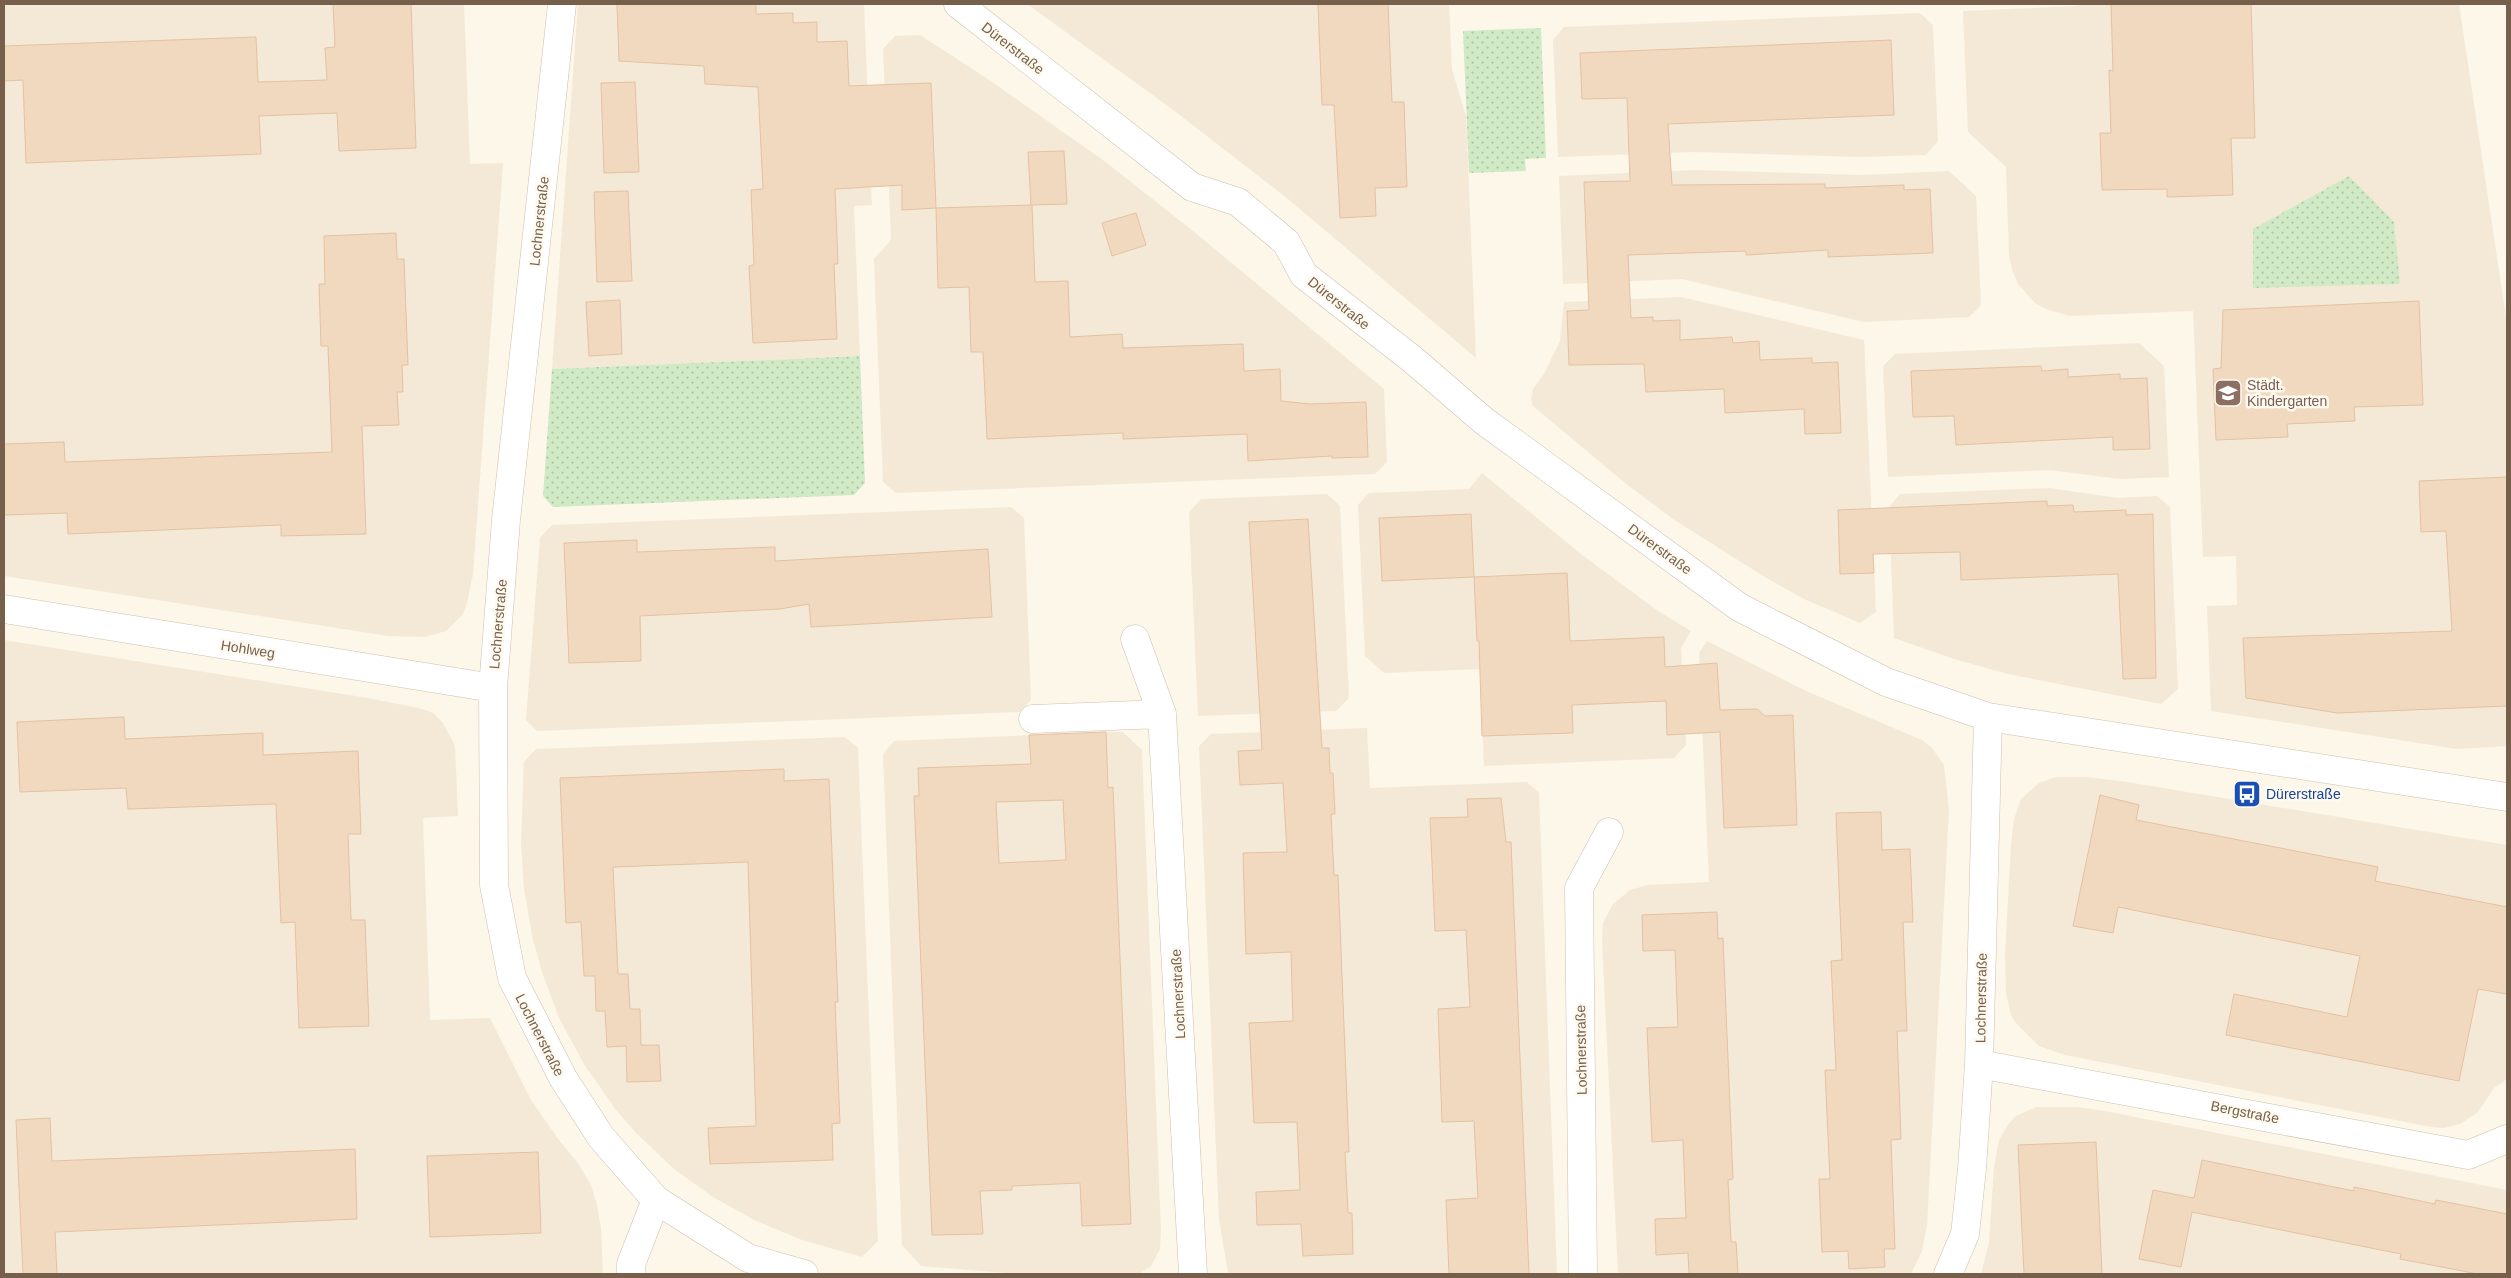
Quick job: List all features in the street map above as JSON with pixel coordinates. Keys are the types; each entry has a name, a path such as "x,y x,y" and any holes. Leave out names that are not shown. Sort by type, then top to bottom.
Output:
{"street":[{"name":"Lochnerstraße","path":"562,4 506,520 493,688 494,885 512,978 563,1078 600,1137 656,1200 748,1258 804,1274"},
{"name":"Dürerstraße","path":"958,4 1192,187 1238,202 1286,242 1304,275 1412,360 1484,421 1739,607 1886,682 1988,717 2507,797"},
{"name":"Hohlweg","path":"4,609 493,688"},
{"name":"Lochnerstraße","path":"1135,639 1162,714 1194,1274"},
{"path":"1033,719 1162,714"},
{"name":"Lochnerstraße","path":"1948,1274 1965,1234 1979,1064 1988,717"},
{"name":"Lochnerstraße","path":"1583,1274 1579,888 1608,832"},
{"name":"Bergstraße","path":"1979,1064 2468,1155 2507,1139"},
{"path":"631,1274 631,1264 656,1200"}],"shaded area":[{"path":"4,4 464,4 470,164 503,163 473,574 463,614 446,631 425,637 388,636 4,576"},
{"path":"578,4 864,4 872,205 854,206 860,356 552,369"},
{"path":"1027,4 1449,4 1452,70 1466,116 1476,358 1288,199 1172,109"},
{"path":"2078,4 2459,4 2507,324 2507,746 2457,749 2211,711 2207,606 2237,605 2236,556 2203,557 2193,311 2069,316 2046,309 2035,303 2018,284 2009,255 2006,167 1968,132 1963,11 2077,6"},
{"path":"1920,13 1933,25 1938,141 1926,155 1860,157 1695,152 1558,157 1553,40 1564,27"},
{"path":"920,35 985,77 1107,163 1193,231 1384,389 1387,462 1375,474 896,493 883,482 874,259 891,240 883,49 895,36"},
{"path":"1695,170 1861,175 1949,171 1976,196 1981,305 1969,317 1864,322 1682,279 1563,284 1559,176"},
{"path":"1681,297 1864,340 1876,612 1860,623 1804,599 1763,576 1673,519 1625,483 1533,406 1531,400 1533,389 1544,374 1560,341 1564,302"},
{"path":"2139,343 2164,366 2169,477 2120,479 2050,470 1888,477 1883,366 1895,354"},
{"path":"1482,473 1581,554 1658,611 1691,631 1681,648 1686,745 1674,758 1484,766 1480,669 1384,673 1365,656 1358,505 1369,493 1469,489"},
{"path":"2049,488 2118,498 2157,496 2170,507 2178,689 2161,704 2008,674 1954,659 1894,638 1889,507 1900,494"},
{"path":"1327,494 1340,506 1349,698 1336,711 1198,716 1189,512 1201,499"},
{"path":"1011,507 1024,518 1031,700 1020,712 537,731 526,720 540,538 552,525"},
{"path":"4,640 368,698 423,709 433,713 443,723 455,746 458,816 423,818 430,1020 490,1018 531,1100 578,1163 591,1185 601,1228 603,1274 4,1274"},
{"path":"1707,641 1806,691 1922,740 1932,748 1944,765 1949,810 1927,1226 1922,1251 1911,1274 1618,1274 1602,939 1603,923 1613,904 1630,890 1648,885 1709,882 1699,653"},
{"path":"1367,728 1370,788 1527,782 1539,793 1557,1274 1228,1273 1219,1220 1199,746 1211,734"},
{"path":"1123,732 1142,750 1161,1232 1160,1249 1151,1266 1139,1274 1018,1274 921,1266 902,1245 883,754 894,741"},
{"path":"845,737 858,748 878,1241 862,1257 802,1240 754,1220 713,1197 674,1169 636,1133 616,1110 584,1064 559,1018 542,972 533,940 524,889 521,842 524,762 536,749"},
{"path":"2056,777 2086,777 2127,782 2507,845 2507,1079 2494,1088 2478,1112 2460,1124 2443,1128 2065,1055 2039,1046 2016,1023 2011,1015 2006,993 2005,954 2011,844 2014,819 2021,799 2039,783"},
{"path":"2036,1107 2078,1107 2110,1112 2507,1190 2507,1274 1981,1274 1989,1242 1994,1167 1999,1140 2009,1123 2016,1116"}],"green space":[{"path":"1541,28 1546,158 1525,159 1526,171 1469,173 1463,31"},
{"path":"2349,176 2394,222 2400,284 2253,288 2253,229"},
{"path":"860,356 865,483 854,495 553,507 543,496 552,369"}],"building":[{"path":"333,4 411,4 416,148 339,151 337,113 259,116 261,154 26,163 23,80 4,81 4,46 256,37 258,82 327,80 325,48 335,47"},
{"path":"617,4 756,4 756,14 793,13 793,23 817,22 817,42 847,41 849,86 931,83 936,208 902,210 902,185 835,189 838,264 834,264 837,339 753,343 749,266 754,265 751,190 763,189 758,87 705,84 704,66 619,61"},
{"path":"1318,4 1388,4 1392,102 1404,102 1407,187 1375,188 1376,216 1340,218 1334,105 1322,105"},
{"path":"2111,4 2251,4 2255,138 2231,138 2233,195 2167,197 2167,189 2102,190 2100,133 2111,133 2109,70 2113,71"},
{"path":"1891,40 1894,115 1668,124 1672,185 1825,184 1825,188 1904,185 1904,190 1930,189 1933,253 1828,257 1828,250 1746,255 1746,251 1628,255 1631,318 1653,317 1653,321 1680,320 1680,340 1732,337 1733,343 1759,341 1760,360 1812,358 1812,363 1838,362 1841,433 1805,434 1804,409 1725,413 1724,389 1646,392 1644,364 1569,365 1567,311 1589,310 1584,182 1630,181 1627,98 1582,99 1580,53"},
{"path":"635,82 639,172 604,173 601,83"},
{"path":"1064,151 1067,204 1032,205 1035,282 1068,281 1070,337 1122,334 1123,348 1243,344 1244,371 1280,369 1281,401 1310,404 1366,402 1368,457 1332,458 1332,456 1248,461 1247,434 1123,439 1123,433 987,439 983,352 971,352 969,287 938,288 936,208 1031,205 1028,152"},
{"path":"628,191 632,281 597,282 594,192"},
{"path":"1136,213 1146,245 1112,256 1102,223"},
{"path":"396,233 397,259 404,259 408,365 402,365 403,392 397,392 399,425 362,426 366,534 281,536 281,525 68,534 67,513 4,515 4,444 64,442 65,462 332,452 328,346 321,346 319,284 325,284 324,236"},
{"path":"620,300 622,354 589,356 586,302"},
{"path":"2419,301 2423,405 2354,407 2355,421 2287,424 2288,437 2216,440 2213,369 2221,368 2223,310"},
{"path":"2041,366 2042,371 2068,369 2068,377 2120,374 2120,379 2147,378 2150,449 2113,450 2113,437 1956,445 1954,416 1913,417 1911,371"},
{"path":"2507,477 2507,706 2337,713 2246,698 2243,638 2452,631 2446,531 2421,532 2419,481"},
{"path":"2047,501 2047,506 2073,505 2074,512 2126,510 2126,515 2153,514 2156,678 2123,679 2118,574 1961,580 1960,552 1873,554 1874,573 1840,574 1838,510"},
{"path":"1471,514 1474,577 1382,581 1379,518"},
{"path":"1308,519 1322,748 1329,748 1330,773 1333,773 1335,814 1331,814 1334,875 1338,875 1349,1152 1345,1152 1348,1213 1352,1213 1353,1254 1303,1256 1301,1224 1257,1225 1256,1192 1300,1190 1297,1122 1254,1123 1249,1023 1293,1021 1291,952 1246,954 1243,853 1287,852 1283,783 1240,785 1238,751 1262,750 1249,522"},
{"path":"637,540 637,552 775,547 775,561 988,549 992,617 811,627 809,604 780,609 640,616 641,661 569,663 564,543"},
{"path":"1567,573 1570,641 1664,637 1665,667 1717,663 1720,710 1757,709 1765,716 1793,715 1797,825 1724,828 1720,732 1667,735 1666,701 1572,705 1573,733 1482,736 1479,641 1477,641 1474,577"},
{"path":"124,717 125,739 263,733 263,755 358,751 361,834 348,834 351,920 365,920 369,1026 299,1028 295,922 281,923 276,804 128,809 126,788 20,792 17,722"},
{"path":"1106,732 1108,788 1113,787 1131,1224 1082,1226 1080,1183 1012,1186 1012,1190 980,1191 983,1234 932,1235 914,796 919,796 918,768 1031,764 1029,735","holes":["1063,800 1066,860 999,863 996,802"]},
{"path":"784,769 784,781 829,779 838,1002 835,1002 840,1123 832,1124 833,1160 710,1164 708,1128 756,1126 748,862 613,867 618,974 628,974 630,1009 640,1009 641,1045 659,1045 661,1081 627,1082 626,1046 607,1047 605,1011 596,1011 595,976 584,976 581,922 566,923 560,778"},
{"path":"2100,795 2139,805 2136,820 2378,867 2375,881 2507,907 2507,994 2478,989 2459,1081 2226,1035 2234,994 2347,1017 2360,956 2118,907 2113,933 2073,926"},
{"path":"1501,798 1506,842 1511,842 1529,1274 1449,1274 1446,1200 1478,1198 1474,1121 1442,1122 1438,1009 1470,1007 1466,930 1435,931 1430,818 1468,817 1467,799"},
{"path":"1881,812 1882,850 1910,849 1913,922 1903,922 1907,1031 1897,1031 1901,1139 1891,1140 1895,1249 1884,1249 1885,1267 1849,1269 1848,1251 1822,1252 1819,1179 1830,1179 1825,1070 1836,1070 1831,961 1842,960 1836,813"},
{"path":"1717,912 1718,939 1723,938 1733,1179 1728,1180 1731,1242 1736,1242 1738,1274 1689,1274 1688,1253 1656,1255 1655,1219 1686,1218 1683,1140 1652,1142 1647,1028 1678,1027 1675,950 1643,951 1642,915"},
{"path":"50,1118 52,1161 355,1149 357,1219 55,1232 57,1274 23,1274 16,1120"},
{"path":"2096,1142 2102,1274 2024,1274 2018,1145"},
{"path":"538,1152 541,1233 430,1237 427,1156"},
{"path":"2202,1160 2354,1191 2354,1187 2435,1204 2436,1200 2507,1214 2507,1274 2478,1274 2400,1259 2401,1254 2192,1212 2181,1267 2139,1259 2153,1190 2194,1198"}],"place":[{"name":"Städt. Kindergarten","path":"2228,393"},
{"name":"Dürerstraße","path":"2247,794"}]}
